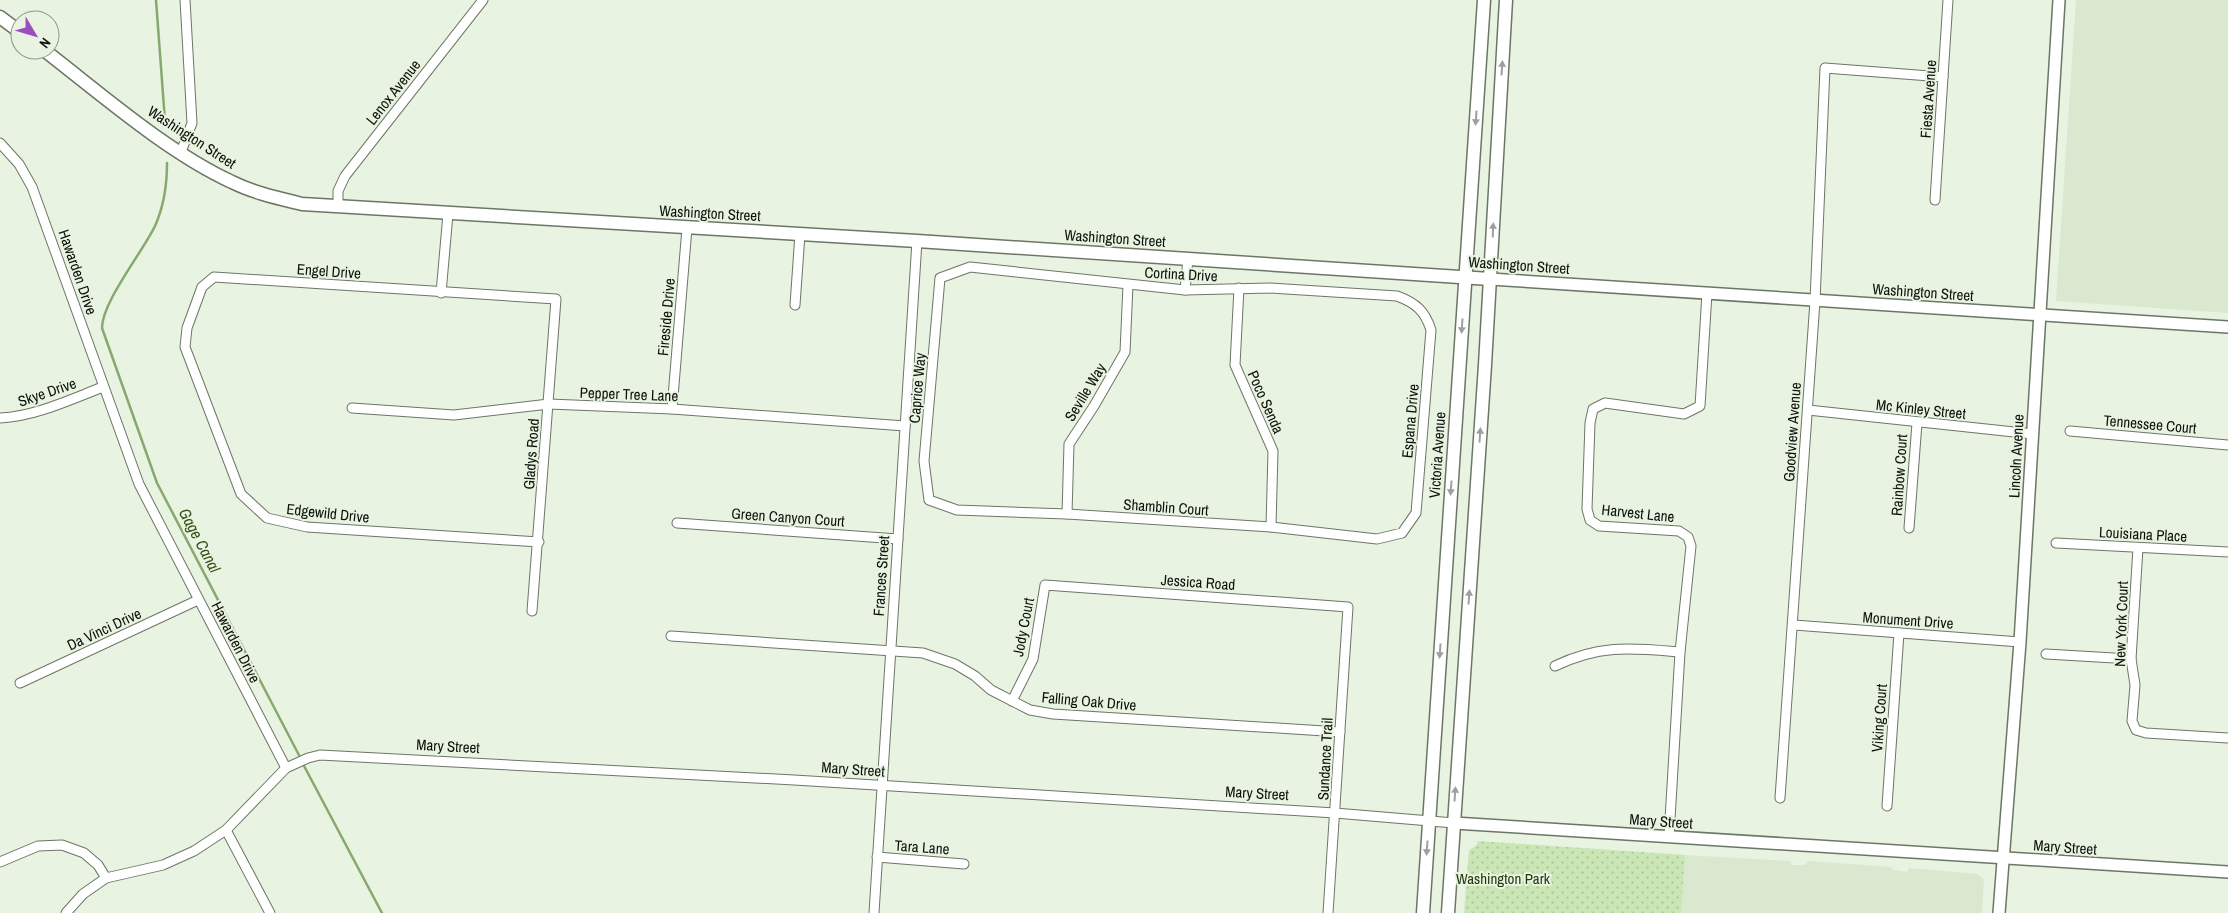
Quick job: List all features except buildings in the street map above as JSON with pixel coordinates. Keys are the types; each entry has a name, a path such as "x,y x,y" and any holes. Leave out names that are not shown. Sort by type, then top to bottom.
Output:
{"main road":[{"name":"Victoria Avenue","path":"1423,913 1484,0"},
{"path":"1448,913 1490,279 1506,0"},
{"name":"Washington Street","path":"57,60 203,167 252,191 302,204 917,240 1490,279"}],"street":[{"path":"181,152 192,123 184,0"},
{"name":"Lenox Avenue","path":"338,207 338,191 345,176 483,0"},
{"name":"Fiesta Avenue","path":"1935,200 1948,0"},
{"name":"Lincoln Avenue","path":"1999,913 2020,642 2059,0"},
{"name":"Goodview Avenue","path":"1780,798 1794,625 1808,410 1825,68 1943,77"},
{"name":"Hawarden Drive","path":"0,143 19,164 32,187 139,484 286,768"},
{"path":"441,293 448,214"},
{"name":"Fireside Drive","path":"672,409 687,228"},
{"path":"796,305 800,234"},
{"name":"Frances Street","path":"874,913 917,240"},
{"path":"1185,290 1188,259"},
{"name":"Cortina Drive","path":"940,278 970,267 1185,290 1270,288 1397,296 1412,301 1421,309"},
{"name":"Engel Drive","path":"214,276 441,293 556,299"},
{"name":"Edgewild Drive","path":"214,276 202,287 188,328 185,347 241,494 267,518 307,528 538,542"},
{"name":"Caprice Way","path":"929,500 924,461 940,278"},
{"name":"Washington Street","path":"1490,279 2228,327"},
{"name":"Seville Way","path":"1067,514 1069,444 1094,406 1125,352 1128,285"},
{"name":"Poco Senda","path":"1239,288 1235,365 1273,451 1271,527"},
{"name":"Harvest Lane","path":"1669,836 1680,652 1691,546 1688,537 1680,531 1599,526 1590,520 1586,508 1590,423 1593,410 1605,402 1684,414 1700,406 1707,293"},
{"name":"Gladys Road","path":"532,611 556,299"},
{"name":"Espana Drive","path":"1402,532 1416,513 1417,503 1431,330 1427,318 1421,309"},
{"name":"Skye Drive","path":"0,418 17,417 51,408 103,387"},
{"name":"Pepper Tree Lane","path":"352,408 454,414 549,404 672,409 905,426"},
{"name":"Mc Kinley Street","path":"1808,410 2032,434"},
{"name":"Rainbow Court","path":"1909,528 1917,423"},
{"name":"Tennessee Court","path":"2070,431 2228,445"},
{"name":"Shamblin Court","path":"929,500 957,510 1067,514 1271,527 1378,539 1402,532"},
{"name":"Green Canyon Court","path":"677,523 898,539"},
{"name":"Louisiana Place","path":"2056,542 2228,552"},
{"name":"New York Court","path":"2138,548 2131,659 2135,685 2132,721 2136,730 2146,733 2228,738"},
{"name":"Jessica Road","path":"1045,585 1348,607"},
{"name":"Jody Court","path":"1012,701 1033,659 1045,585"},
{"name":"Da Vinci Drive","path":"20,683 198,600"},
{"name":"Sundance Trail","path":"1328,913 1348,607"},
{"name":"Monument Drive","path":"1794,625 2020,642"},
{"name":"Viking Court","path":"1887,806 1899,633"},
{"name":"Falling Oak Drive","path":"671,636 923,652 946,660 975,676 991,690 1030,710 1053,714 1340,732"},
{"path":"1554,666 1597,650 1623,648 1680,652"},
{"path":"2046,654 2131,659"},
{"name":"Mary Street","path":"286,768 308,758 331,754 1335,813 1454,823 2228,872"},
{"path":"66,913 83,894 106,878 163,865 194,851 226,830 286,768"},
{"path":"226,830 270,913"},
{"path":"0,862 38,846 62,845 84,853 98,864 106,878"},
{"name":"Tara Lane","path":"878,857 964,864"}],"shaded area":[{"path":"2076,0 2228,0 2228,313 2056,301"},
{"path":"1685,855 1790,861 1792,865 1805,865 1808,861 1891,867 1893,870 1907,872 1909,868 1978,874 1984,880 1982,913 1681,913"}],"green space":[{"name":"Washington Park","path":"1478,841 1685,855 1681,913 1464,913 1469,850 1476,846"}],"waterway":[{"path":"156,0 165,121"},
{"name":"Gage Canal","path":"167,163 161,211 149,237 115,291 108,305 102,328 157,483 301,759"},
{"name":"Gage Canal","path":"303,764 382,913"}]}
